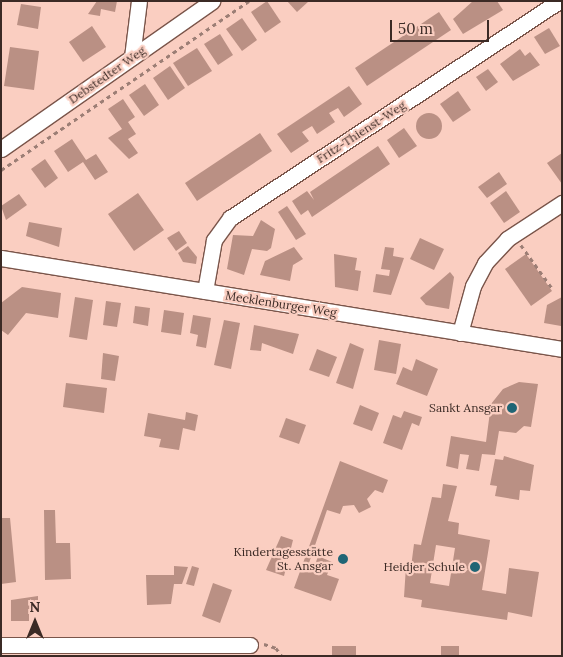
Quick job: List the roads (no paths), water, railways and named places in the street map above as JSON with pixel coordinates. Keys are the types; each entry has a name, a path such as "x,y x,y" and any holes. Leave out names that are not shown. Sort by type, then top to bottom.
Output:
{"street":[{"path":"132,57 139,1"},
{"name":"Debstedter Weg","path":"1,149 212,1"},
{"name":"Fritz-Thienst-Weg","path":"204,291 214,240 230,218 559,1"},
{"path":"460,333 473,286 485,263 507,239 562,203"},
{"name":"Mecklenburger Weg","path":"4,263 204,291 562,349"},
{"path":"1,645 250,645"}],"place":[{"name":"Sankt Ansgar","path":"512,408"},
{"name":"Kindertagesstätte St. Ansgar","path":"343,559"},
{"name":"Heidjer Schule","path":"475,567"}]}
